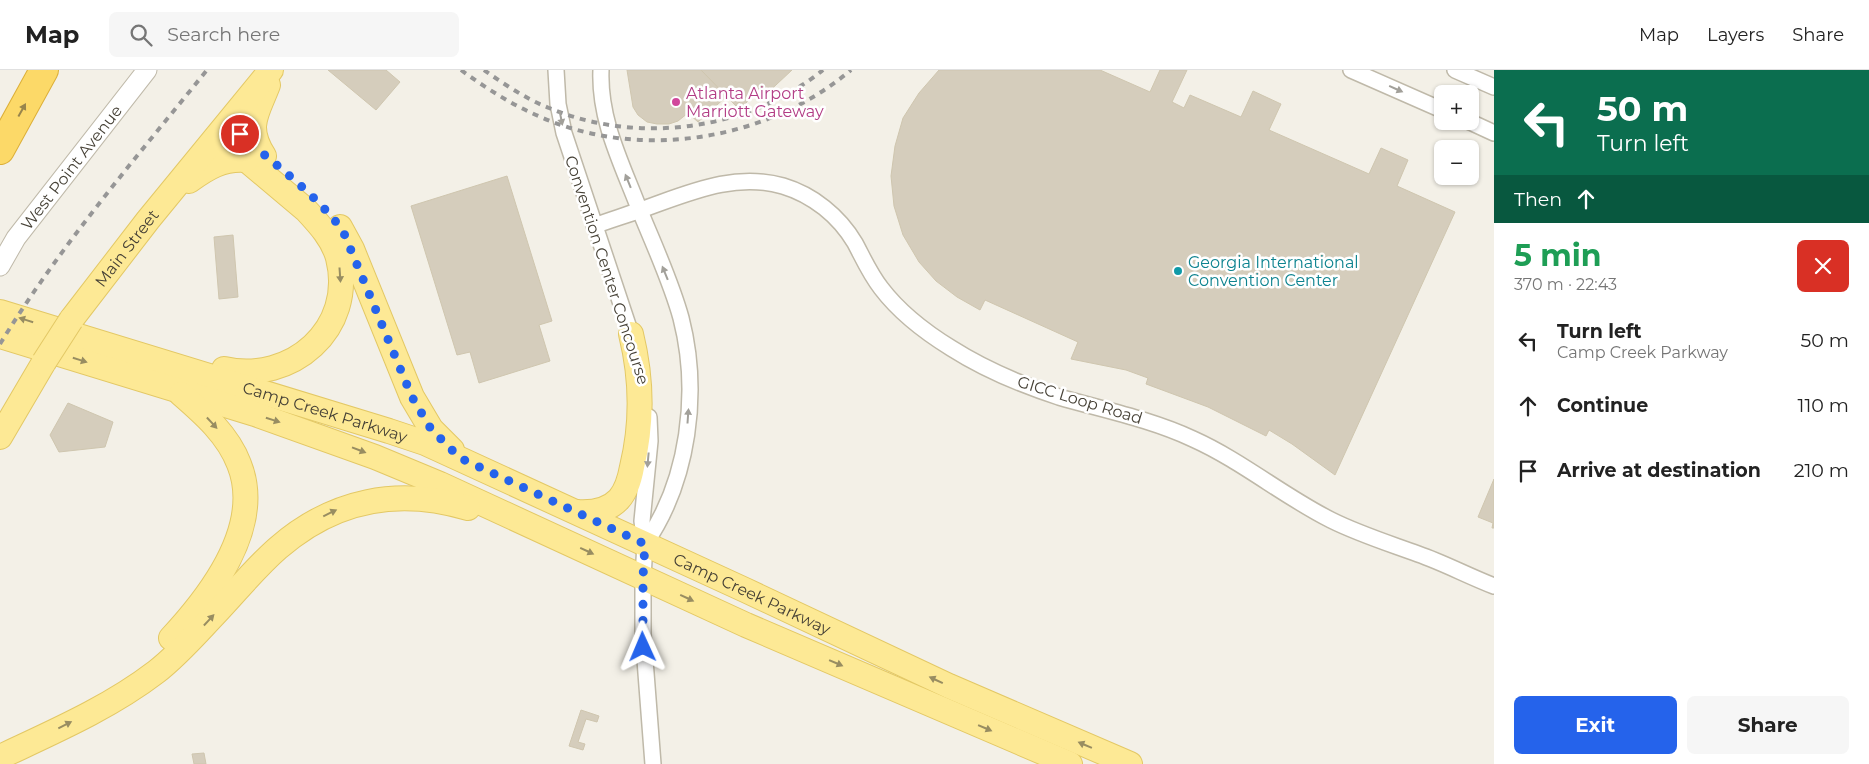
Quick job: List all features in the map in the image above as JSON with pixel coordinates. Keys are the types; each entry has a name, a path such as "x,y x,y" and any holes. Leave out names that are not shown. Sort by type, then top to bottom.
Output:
{"highway":[{"path":"0,109 25,70"},
{"path":"0,150 44,70"}],"main road":[{"name":"Main Street","path":"0,437 71,320 162,203 273,70"},
{"path":"255,158 254,123 273,70"},
{"path":"157,359 182,360 239,373 275,368 300,357 310,349 325,333 338,305 340,282 338,258 327,235 306,210 255,158 223,130"},
{"path":"162,203 196,176 219,163 255,158 315,199 330,213 343,231 412,397 431,429 460,458"},
{"name":"Camp Creek Parkway","path":"0,312 389,430 460,458 949,686 1130,764"},
{"path":"576,511 590,513 609,507 619,499 626,489 638,439 641,398 640,378 631,334"},
{"name":"Camp Creek Parkway","path":"0,336 296,427 413,472 764,633 1070,764"},
{"path":"0,740 99,690 147,659 186,622 212,586 228,559 239,536 245,514 246,496 239,463 223,434 176,390"},
{"path":"0,757 134,688 178,653 277,549 317,520 339,509 388,498 427,500 463,507 543,531"}],"street":[{"name":"West Point Avenue","path":"0,266 16,238 147,70"},
{"name":"Convention Center Concourse","path":"556,70 558,104 564,133 631,334 643,376 649,420 649,449 642,521 645,544 643,577 644,660 653,764"},
{"path":"601,70 602,98 613,144 674,295 686,343 690,394 686,439 678,473 657,527 645,544"},
{"path":"1351,70 1434,106"},
{"path":"1454,70 1494,88"},
{"path":"1479,126 1494,133"},
{"name":"GICC Loop Road","path":"594,226 722,183 766,182 785,187 802,194 827,210 842,224 879,285 893,302 929,334 963,356 1003,376 1034,388 1137,418 1194,439 1252,470 1330,520 1360,534 1438,562 1494,586"}],"building":[{"path":"328,70 386,70 400,82 376,110"},
{"name":"Atlanta Airport Marriott Gateway","path":"627,70 701,70 727,96 698,122 688,113 678,121 669,124 647,122 638,115 633,107"},
{"path":"701,70 792,70 761,99 756,93 743,106 739,102 736,106"},
{"name":"Georgia International Convention Center","path":"939,70 1100,70 1150,92 1160,70 1187,70 1172,102 1184,108 1190,95 1241,117 1253,91 1281,104 1269,130 1369,174 1381,148 1408,160 1397,186 1455,212 1335,475 1269,430 1266,436 1208,407 1146,384 1148,378 1126,370 1071,359 1078,342 985,300 980,310 957,297 936,281 919,262 903,235 894,206 891,176 895,146 903,118 919,93"},
{"path":"507,176 552,321 539,325 550,361 479,383 470,352 457,355 411,206"},
{"path":"233,235 238,297 219,299 214,237"},
{"path":"68,403 113,422 105,447 59,452 50,435"},
{"path":"1494,479 1494,528 1492,528 1493,523 1478,517"},
{"path":"581,710 599,716 597,722 586,719 578,742 585,744 583,750 569,746"},
{"path":"204,753 206,764 194,764 192,754"}],"railway":[{"path":"0,344 73,238 207,70"},
{"path":"461,70 501,97 543,118 582,131 622,138 663,140 703,136 743,127 782,113 818,94 851,70"},
{"path":"484,70 524,96 549,108 583,119 619,126 655,128 691,126 726,119 761,107 793,91 823,70"}],"place":[{"name":"Atlanta Airport Marriott Gateway","path":"676,102"},
{"name":"Georgia International Convention Center","path":"1178,271"}],"route":[{"path":"240,134 330,213 343,231 412,397 431,429 443,442 460,458 645,544 643,647"}]}
